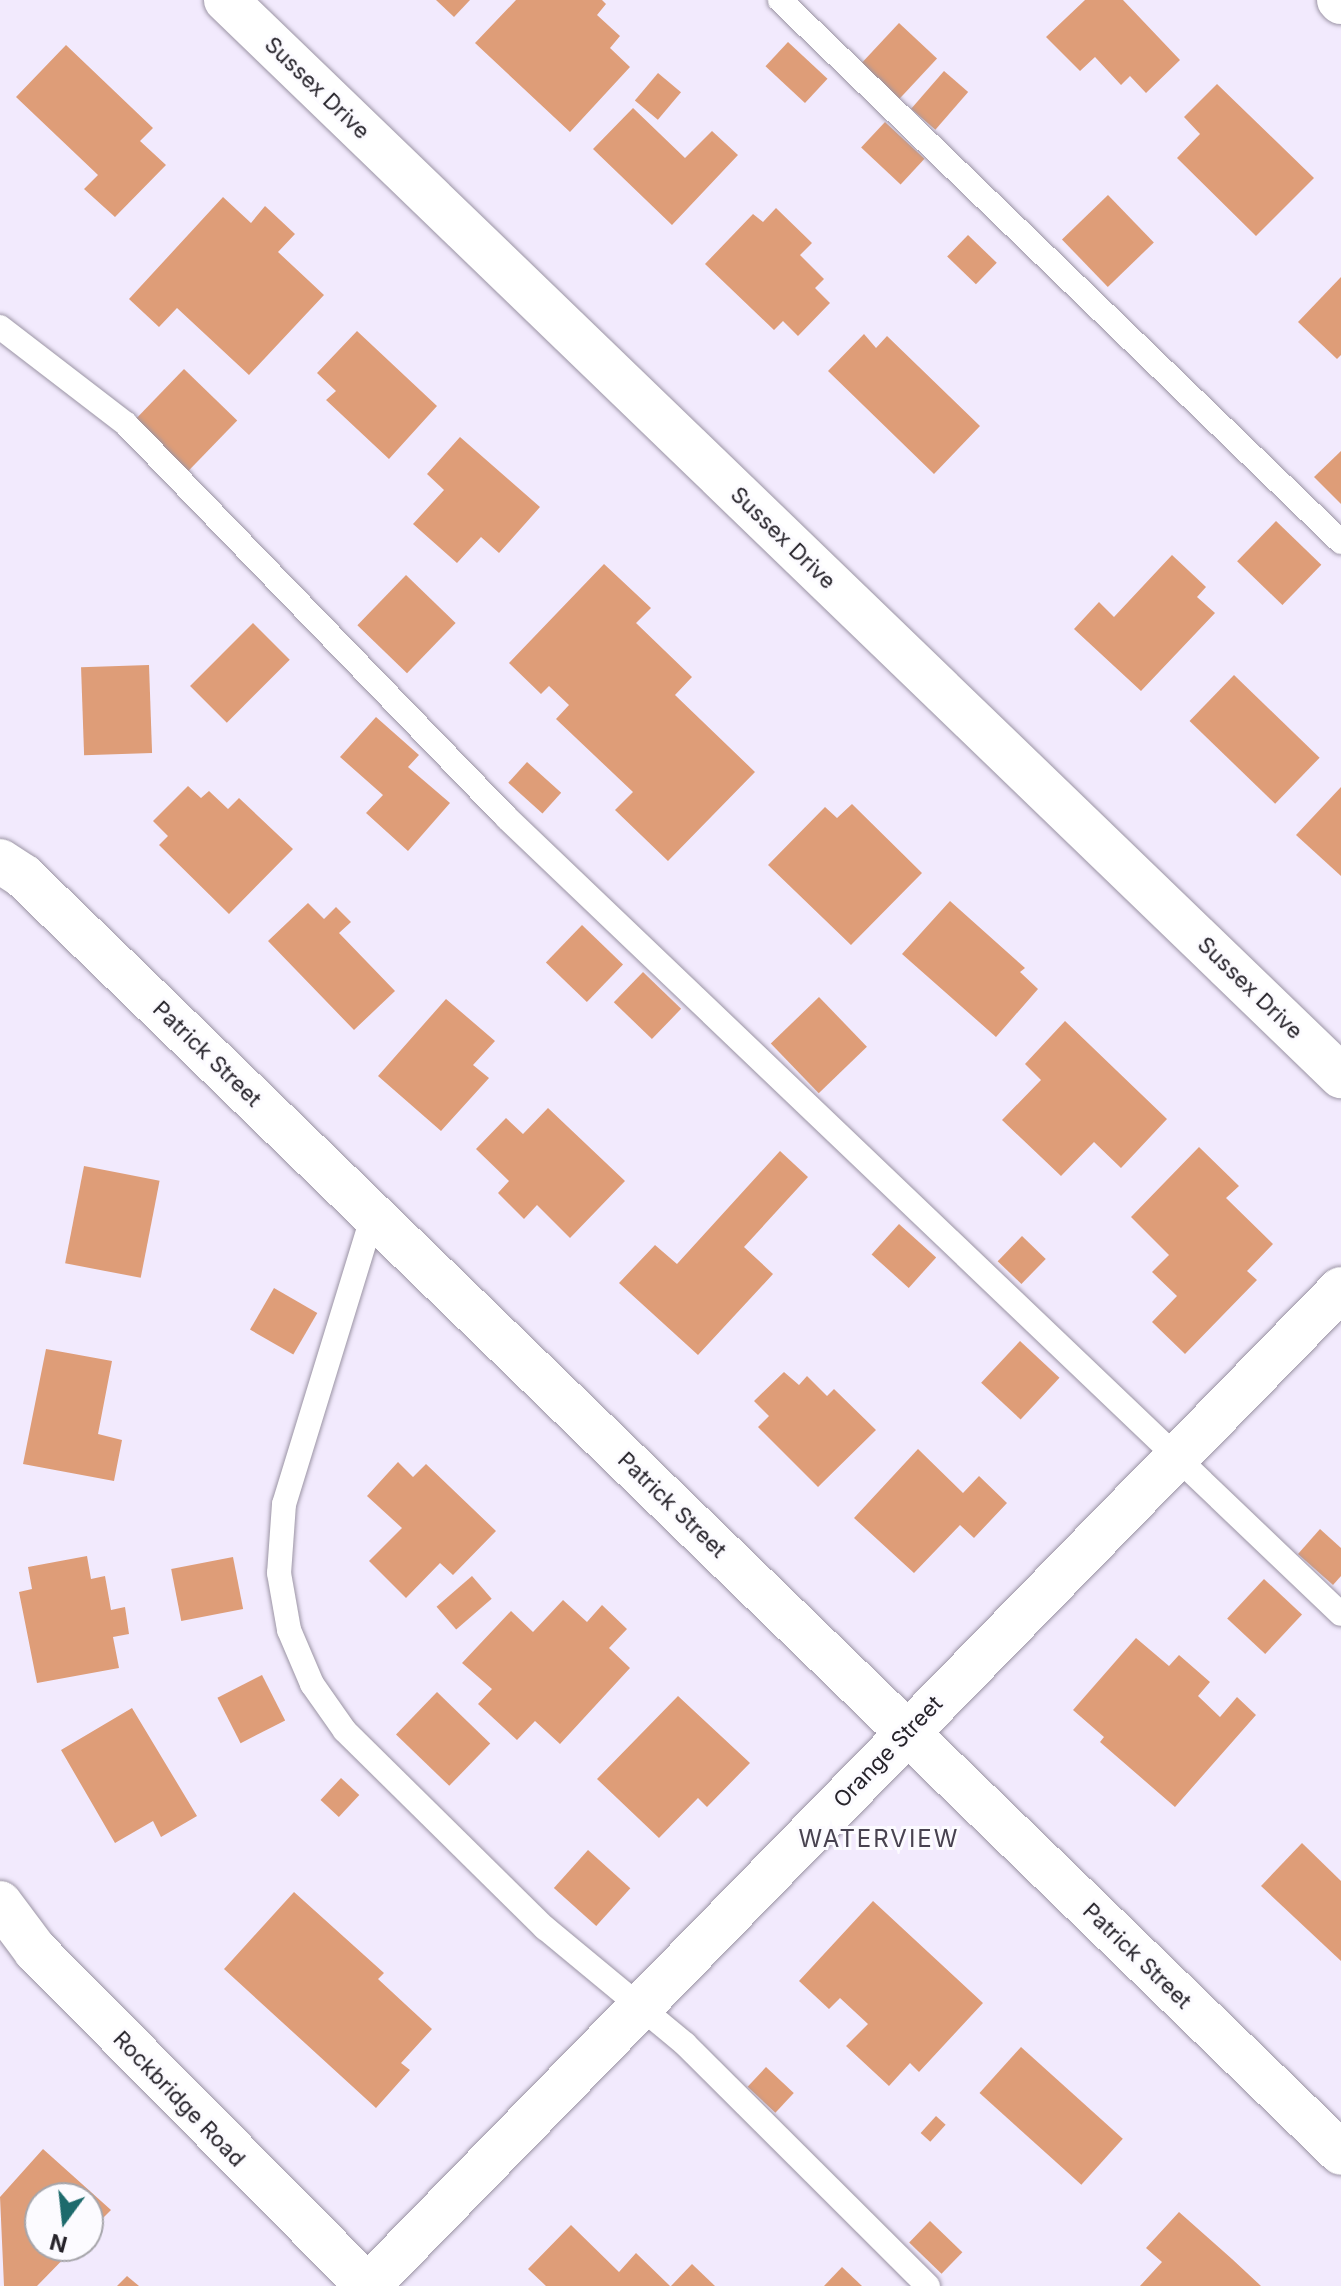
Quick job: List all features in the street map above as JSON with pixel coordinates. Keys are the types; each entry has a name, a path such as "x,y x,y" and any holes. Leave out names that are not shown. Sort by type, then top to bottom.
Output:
{"street":[{"name":"Sussex Drive","path":"226,0 1341,1076"},
{"name":"Patrick Street","path":"0,861 23,876 1341,2153"},
{"name":"Orange Street","path":"368,2286 1341,1289"},
{"name":"Rockbridge Road","path":"0,1903 46,1962 368,2286"}],"lane":[{"path":"780,0 1341,542"},
{"path":"0,327 126,424 506,817 1178,1455 1341,1614"},
{"path":"373,1215 284,1504 279,1573 289,1630 312,1684 345,1731 545,1928 685,2044 928,2286"}],"building":[{"path":"436,0 470,0 454,17"},
{"path":"516,0 602,0 606,4 597,15 620,36 610,48 630,67 570,132 475,43"},
{"path":"1085,0 1123,0 1180,60 1146,93 1130,76 1121,85 1095,57 1080,71 1046,37"},
{"path":"899,23 937,58 900,99 861,63"},
{"path":"788,42 827,79 805,103 765,66"},
{"path":"66,45 153,128 140,141 166,165 115,217 84,189 98,175 16,97"},
{"path":"944,71 968,92 935,130 911,109"},
{"path":"658,73 681,92 658,120 635,101"},
{"path":"1217,84 1314,178 1256,236 1177,158 1200,134 1184,117"},
{"path":"633,108 685,158 712,131 738,155 672,225 593,149"},
{"path":"885,122 924,159 901,184 861,148"},
{"path":"1108,195 1154,242 1108,287 1062,239"},
{"path":"223,197 251,223 265,206 295,234 278,252 324,295 249,375 177,308 159,327 129,299"},
{"path":"776,208 812,243 800,255 824,279 815,288 830,303 798,336 783,321 774,330 705,264 753,214 763,222"},
{"path":"968,235 997,263 976,284 947,257"},
{"path":"1341,277 1341,355 1337,359 1298,322"},
{"path":"357,331 437,406 389,459 326,400 336,391 317,373"},
{"path":"864,334 876,348 887,336 980,426 934,474 828,371"},
{"path":"184,369 237,420 184,475 131,424"},
{"path":"460,437 540,507 499,553 481,537 457,563 413,524 444,490 427,474"},
{"path":"1341,451 1341,504 1314,477"},
{"path":"1276,521 1321,565 1282,605 1237,561"},
{"path":"1172,555 1206,587 1197,597 1215,613 1141,691 1074,629 1099,602 1114,617"},
{"path":"604,564 651,608 636,623 692,677 675,695 755,772 668,861 615,810 633,792 556,719 569,705 549,686 541,694 509,663"},
{"path":"406,575 456,623 407,673 357,625"},
{"path":"253,623 290,660 227,723 190,686"},
{"path":"149,665 152,753 84,755 81,667"},
{"path":"1234,675 1320,758 1275,804 1190,721"},
{"path":"376,717 419,755 408,767 450,803 408,851 366,813 383,795 340,757"},
{"path":"527,762 561,793 542,814 508,783"},
{"path":"188,786 201,798 209,791 228,809 239,798 293,849 229,914 159,845 168,836 153,821"},
{"path":"1341,787 1341,876 1296,835"},
{"path":"852,804 922,873 851,945 768,865 825,807 837,818"},
{"path":"950,901 1025,968 1020,972 1038,989 996,1037 902,954"},
{"path":"308,903 324,919 336,907 351,922 339,933 395,991 354,1030 268,941"},
{"path":"582,925 623,965 587,1002 546,962"},
{"path":"643,972 681,1009 652,1039 614,1002"},
{"path":"819,997 867,1047 819,1093 771,1044"},
{"path":"446,999 495,1041 473,1065 489,1078 441,1131 378,1076"},
{"path":"1065,1021 1167,1119 1121,1168 1094,1142 1061,1176 1002,1120 1041,1080 1025,1064"},
{"path":"548,1108 625,1181 570,1238 537,1205 524,1219 498,1193 509,1181 476,1149 506,1118 523,1134"},
{"path":"1199,1147 1239,1186 1226,1198 1273,1244 1247,1271 1257,1280 1185,1354 1152,1322 1177,1296 1152,1272 1169,1255 1131,1217"},
{"path":"780,1151 808,1177 744,1247 773,1274 698,1355 619,1283 655,1245 677,1264"},
{"path":"84,1166 160,1181 141,1278 65,1263"},
{"path":"899,1224 936,1257 909,1288 872,1254"},
{"path":"1022,1236 1046,1259 1021,1284 998,1261"},
{"path":"274,1288 317,1313 293,1355 250,1330"},
{"path":"1020,1341 1059,1378 1021,1420 981,1383"},
{"path":"46,1349 112,1361 98,1434 122,1440 114,1481 23,1464"},
{"path":"784,1372 799,1385 807,1376 827,1396 834,1389 876,1430 818,1487 758,1427 769,1416 754,1401"},
{"path":"918,1449 963,1493 979,1476 1007,1503 974,1538 960,1525 914,1573 854,1518"},
{"path":"398,1462 413,1477 426,1464 496,1531 453,1575 440,1563 406,1598 369,1561 402,1528 367,1496"},
{"path":"1320,1529 1341,1548 1341,1576 1333,1585 1298,1554"},
{"path":"87,1556 91,1579 105,1576 111,1610 125,1607 129,1634 113,1637 119,1668 37,1683 19,1592 32,1589 28,1567"},
{"path":"233,1557 243,1609 181,1621 171,1569"},
{"path":"472,1576 492,1599 456,1629 437,1607"},
{"path":"1264,1579 1302,1614 1265,1654 1227,1618"},
{"path":"563,1600 587,1622 602,1605 627,1629 609,1648 630,1668 560,1744 535,1721 517,1740 478,1704 492,1689 462,1663 511,1611 533,1632"},
{"path":"1136,1638 1169,1666 1179,1655 1210,1682 1198,1696 1220,1717 1237,1697 1256,1715 1175,1807 1100,1742 1104,1737 1073,1710"},
{"path":"262,1675 285,1720 241,1743 217,1698"},
{"path":"437,1692 490,1743 449,1786 396,1734"},
{"path":"678,1696 750,1763 707,1807 698,1798 659,1838 597,1779"},
{"path":"132,1708 197,1816 161,1837 153,1821 115,1843 61,1750"},
{"path":"341,1778 359,1795 339,1817 321,1800"},
{"path":"1302,1843 1341,1881 1341,1961 1261,1886"},
{"path":"588,1850 630,1888 596,1926 554,1888"},
{"path":"294,1892 384,1973 378,1979 432,2029 401,2063 410,2070 376,2108 224,1969"},
{"path":"873,1901 983,2003 919,2072 910,2063 889,2086 846,2046 868,2024 840,1998 829,2009 799,1981"},
{"path":"1021,2047 1123,2139 1081,2185 980,2093"},
{"path":"766,2067 794,2093 775,2113 748,2087"},
{"path":"936,2116 946,2125 930,2142 921,2133"},
{"path":"43,2149 80,2182 24,2182 24,2262 60,2262 37,2286 4,2286 0,2197"},
{"path":"104,2204 111,2210 104,2217"},
{"path":"1179,2212 1261,2286 1140,2286 1162,2262 1146,2248"},
{"path":"930,2221 962,2252 942,2274 909,2243"},
{"path":"571,2225 619,2272 636,2253 670,2286 546,2286 528,2269"},
{"path":"692,2264 715,2286 671,2286"},
{"path":"842,2267 862,2286 824,2286"},
{"path":"127,2276 139,2286 117,2286"}],"district":[{"name":"WATERVIEW","path":"879,1839"}]}
